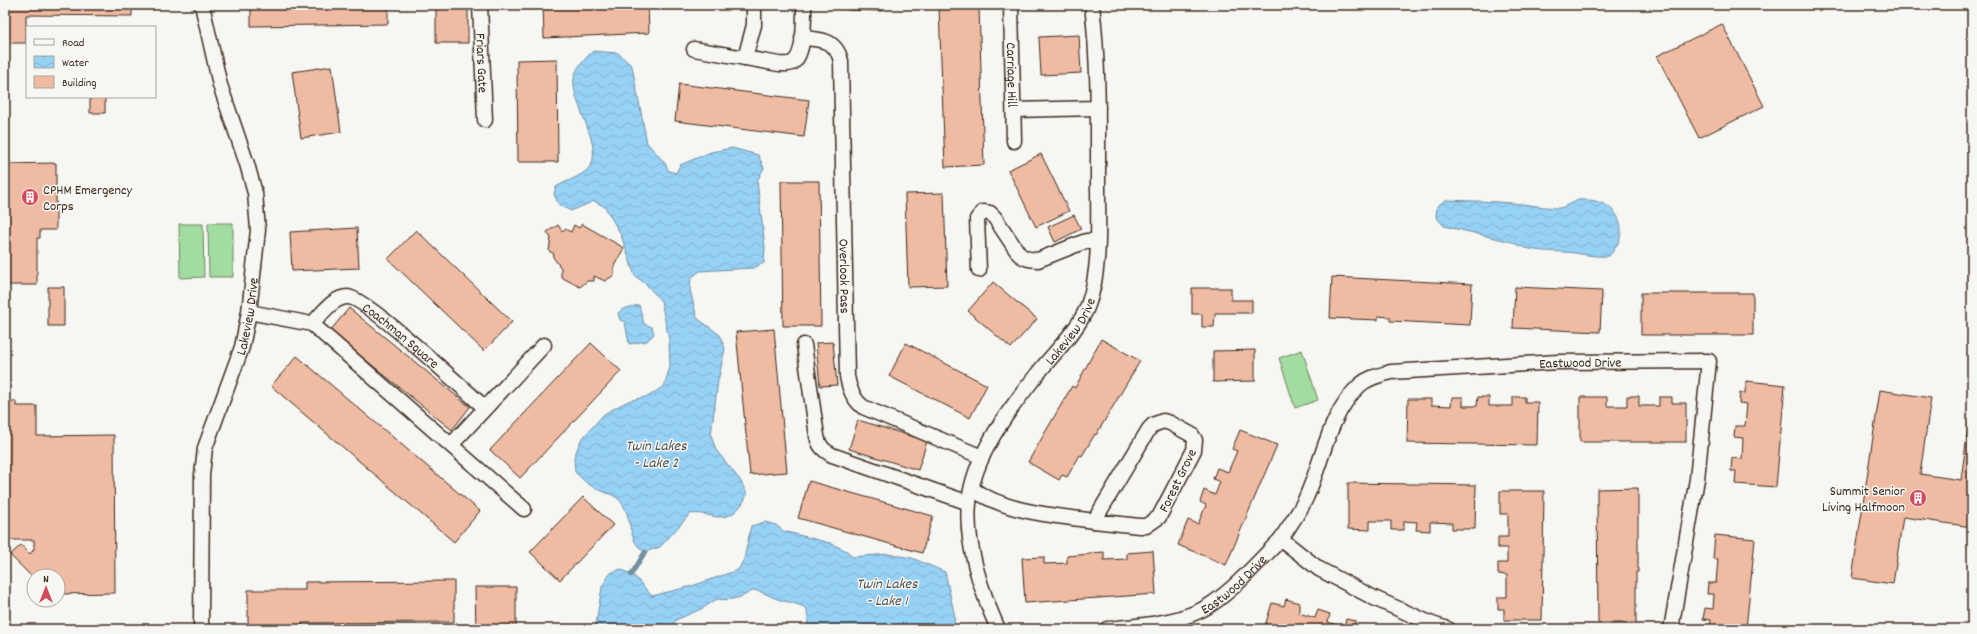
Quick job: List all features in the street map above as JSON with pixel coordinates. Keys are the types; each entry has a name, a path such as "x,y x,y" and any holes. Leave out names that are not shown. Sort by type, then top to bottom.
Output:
{"street":[{"name":"Lakeview Drive","path":"201,629 202,475 205,448 232,377 249,312 258,230 255,193 247,164 220,85 202,5"},
{"name":"Friars Gate","path":"480,5 485,120"},
{"path":"746,58 754,24 754,5"},
{"path":"694,49 779,64 792,63 799,54 802,38 804,5"},
{"name":"Carriage Hill","path":"1011,5 1014,110 1098,108"},
{"name":"Lakeview Drive","path":"998,629 984,598 969,530 969,503 982,457 1018,398 1081,320 1088,305 1094,277 1097,241 1098,108 1092,5"},
{"name":"Overlook Pass","path":"802,38 819,38 830,42 838,50 841,61 847,376 851,392 856,401 863,407 982,457"},
{"path":"1014,110 1014,141"},
{"path":"979,270 977,222 979,215 983,212 992,215 1019,254 1031,260 1038,260 1086,241 1097,241"},
{"name":"Coachman Square","path":"312,324 330,305 338,299 349,297 360,301 388,323 485,408"},
{"path":"249,312 312,324 452,444 524,509"},
{"path":"452,444 544,345"},
{"path":"804,345 817,436 819,444 824,450 832,455 969,503"},
{"name":"Eastwood Drive","path":"1107,629 1174,620 1209,606 1236,584 1281,539 1305,500 1325,444 1343,407 1361,384 1375,376 1391,372 1558,362 1709,362 1696,479 1671,629"},
{"name":"Forest Grove","path":"972,489 992,501 1016,509 1094,520 1139,526 1146,526 1159,517 1194,450 1195,440 1192,435 1170,423 1163,421 1153,425 1094,520"},
{"path":"1281,539 1319,569 1374,598 1432,624 1448,629"}],"green space":[{"path":"208,223 233,223 233,277 209,277"},
{"path":"179,224 203,224 204,277 180,278"},
{"path":"1302,350 1318,400 1295,408 1279,358"}],"water":[{"name":"Twin Lakes - Lake 2","path":"593,51 618,53 632,66 647,143 664,162 669,171 676,173 680,165 711,152 732,148 758,155 764,168 757,181 765,247 764,263 753,268 700,271 691,278 690,290 697,318 720,335 725,349 718,381 711,435 716,450 740,480 747,494 744,502 730,515 717,517 690,514 660,547 645,552 635,542 626,511 621,501 615,496 591,486 575,472 574,457 581,440 604,414 628,401 649,396 664,386 670,367 669,340 661,301 646,284 635,276 621,235 605,207 594,201 571,211 559,205 554,194 556,187 585,172 593,160 591,138 577,100 574,88 574,78 579,67"},
{"path":"1446,200 1503,202 1559,208 1579,200 1592,200 1612,209 1618,217 1621,226 1620,235 1617,246 1609,256 1535,250 1512,242 1444,226 1436,217 1437,206"},
{"path":"639,305 644,324 652,327 654,334 647,341 629,344 625,322 620,320 618,313 623,309"},
{"name":"Twin Lakes - Lake 1","path":"765,522 776,525 783,531 830,543 847,551 852,557 888,554 912,558 945,572 955,617 953,629 808,629 807,609 797,604 780,600 754,590 736,598 727,600 717,599 703,608 676,620 671,629 595,629 602,587 610,573 621,569 635,577 652,596 692,586 738,570 744,559 751,526"}],"building":[{"path":"5,5 132,5 132,16 26,15 26,43 5,43"},
{"path":"251,5 388,5 388,24 251,26"},
{"path":"436,5 468,5 468,43 436,43"},
{"path":"543,5 648,5 649,33 544,38"},
{"path":"848,5 883,5 883,11 848,10"},
{"path":"979,7 984,165 945,167 939,8"},
{"path":"1722,24 1764,106 1699,138 1657,56"},
{"path":"1079,35 1081,73 1041,75 1039,37"},
{"path":"557,59 558,162 518,162 517,60"},
{"path":"332,66 341,132 301,138 292,72"},
{"path":"679,84 809,100 804,137 675,121"},
{"path":"90,98 105,98 105,113 90,113"},
{"path":"1041,154 1069,211 1036,227 1008,170"},
{"name":"CPHM Emergency Corps","path":"56,163 56,230 40,230 40,238 37,238 37,285 5,285 5,164"},
{"path":"781,181 819,181 821,326 783,326"},
{"path":"944,193 947,286 908,287 905,194"},
{"path":"1074,215 1081,229 1055,242 1048,227"},
{"path":"582,224 624,248 614,266 614,275 605,281 594,276 594,281 587,281 580,287 561,277 561,268 553,257 554,254 549,251 551,238 547,232 558,225 562,231 565,229 571,232 574,225 579,228"},
{"path":"357,228 359,268 292,271 290,232"},
{"path":"416,230 512,322 484,351 388,259"},
{"path":"1332,277 1472,284 1470,325 1390,321 1390,317 1378,316 1378,320 1330,318"},
{"path":"993,282 1037,319 1011,348 968,311"},
{"path":"48,287 64,287 64,326 48,326"},
{"path":"1515,287 1602,291 1600,332 1513,328"},
{"path":"1192,288 1231,288 1231,300 1252,300 1252,313 1215,313 1214,327 1202,327 1202,314 1192,314"},
{"path":"1641,293 1753,293 1753,335 1641,335"},
{"path":"349,308 470,407 452,430 330,331"},
{"path":"774,329 787,472 750,475 736,332"},
{"path":"1101,339 1140,361 1082,456 1080,455 1067,477 1062,475 1059,480 1028,462 1072,386 1075,388"},
{"path":"833,342 837,385 820,386 816,343"},
{"path":"591,343 621,371 520,478 490,450"},
{"path":"906,343 987,385 970,418 889,376"},
{"path":"1255,350 1255,381 1213,382 1213,351"},
{"path":"297,356 480,511 454,542 271,386"},
{"path":"1746,381 1785,385 1776,487 1735,484 1736,471 1731,471 1732,458 1742,459 1743,438 1734,437 1735,426 1745,426 1747,404 1739,403 1740,393 1745,393"},
{"name":"Summit Senior Living Halfmoon","path":"1880,390 1931,398 1920,474 1961,480 1970,414 1972,414 1972,527 1903,517 1893,584 1852,578"},
{"path":"1627,396 1639,396 1639,406 1659,406 1659,397 1672,397 1672,403 1686,403 1686,442 1580,442 1580,397 1607,397 1607,406 1627,406"},
{"path":"1452,397 1463,397 1463,406 1477,406 1478,397 1489,397 1489,406 1513,406 1513,397 1525,397 1525,402 1538,402 1537,445 1407,443 1408,399 1431,399 1431,405 1451,406"},
{"path":"5,401 16,401 16,406 37,406 37,436 114,435 115,593 66,594 66,568 26,568 26,571 10,555 21,545 30,554 34,549 34,540 5,540"},
{"path":"858,420 927,441 918,470 849,449"},
{"path":"1240,430 1277,445 1226,565 1178,545 1188,520 1198,524 1206,505 1200,502 1204,490 1215,495 1220,482 1213,479 1217,468 1228,472 1237,451 1232,449"},
{"path":"809,481 933,516 922,553 798,518"},
{"path":"1348,483 1476,485 1475,529 1452,529 1452,523 1430,522 1430,531 1416,530 1417,522 1404,521 1404,530 1391,530 1391,521 1370,521 1370,530 1348,529"},
{"path":"1638,488 1638,572 1636,572 1636,623 1598,623 1597,489"},
{"path":"1500,491 1544,491 1542,620 1504,620 1504,609 1498,609 1498,597 1507,597 1507,575 1498,574 1498,563 1507,563 1507,548 1498,548 1498,537 1508,537 1508,514 1500,514"},
{"path":"583,497 613,525 560,580 530,552"},
{"path":"1715,535 1755,539 1746,629 1710,629 1711,620 1703,619 1705,608 1713,609 1714,594 1707,594 1708,583 1716,583 1718,559 1713,559"},
{"path":"1153,551 1156,594 1025,603 1022,558 1044,557 1044,564 1067,563 1067,556 1104,552 1104,560 1127,559 1127,553"},
{"path":"454,581 454,622 302,623 302,629 248,629 248,590 305,590 305,582"},
{"path":"475,587 516,587 516,629 476,629"},
{"path":"1286,599 1299,603 1299,613 1315,618 1318,610 1330,614 1328,622 1344,627 1346,619 1355,621 1355,629 1264,629 1272,603 1284,606"}],"waterway":[{"path":"631,575 645,552"}],"place":[{"name":"CPHM Emergency Corps","path":"30,197"},
{"name":"Summit Senior Living Halfmoon","path":"1918,498"}]}
